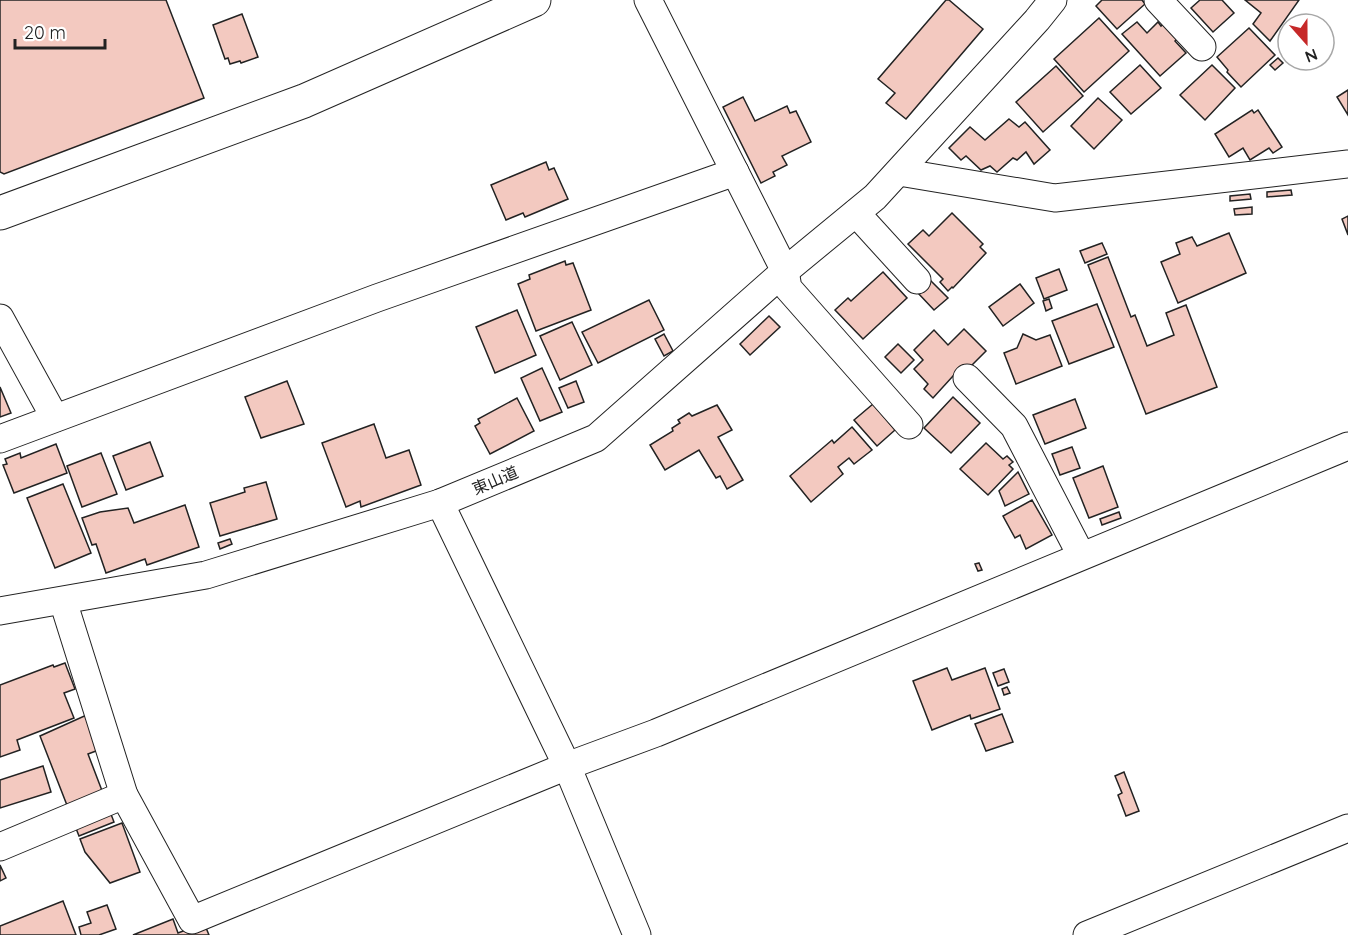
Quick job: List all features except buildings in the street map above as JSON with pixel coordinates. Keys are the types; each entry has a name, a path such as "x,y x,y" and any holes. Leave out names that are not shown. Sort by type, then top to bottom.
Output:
{"street":[{"path":"0,213 304,101 534,0"},
{"path":"648,0 785,271 788,288 909,425"},
{"name":"東山道","path":"0,611 206,575 440,503 596,438 785,271 875,197 1053,0"},
{"path":"1158,0 1202,47"},
{"path":"899,172 1055,198 1348,164"},
{"path":"0,439 377,298 735,172"},
{"path":"856,213 917,280"},
{"path":"0,318 55,418"},
{"path":"967,378 1014,426 1081,555"},
{"path":"63,601 124,795 192,920 567,766 656,733 1348,446"},
{"path":"440,503 567,766 637,935"},
{"path":"0,847 124,795"},
{"path":"1087,935 1348,828"}]}
